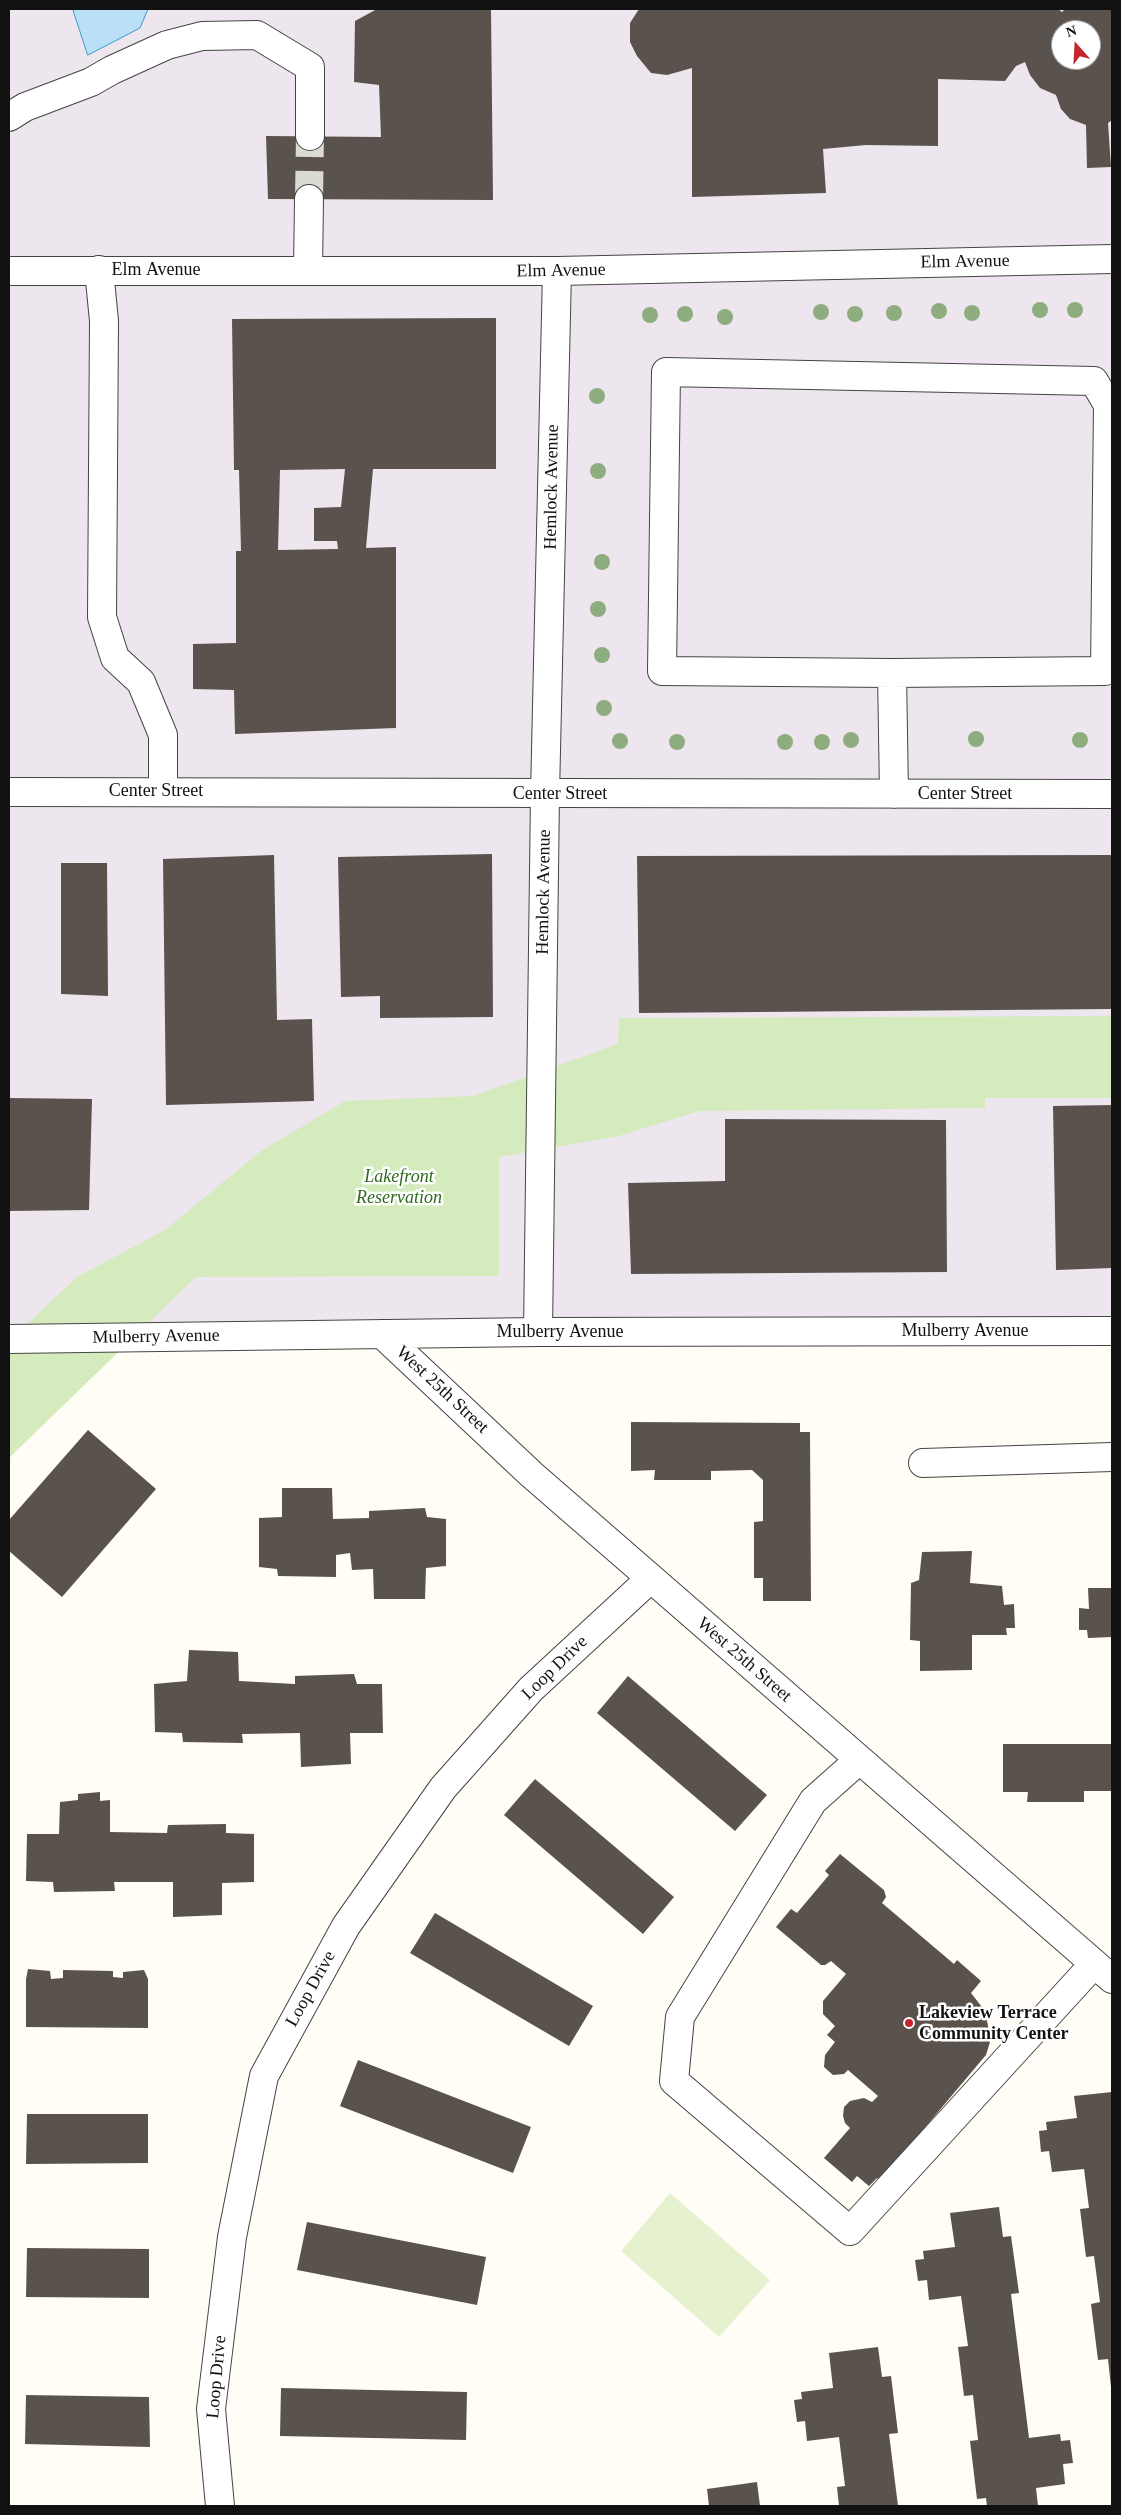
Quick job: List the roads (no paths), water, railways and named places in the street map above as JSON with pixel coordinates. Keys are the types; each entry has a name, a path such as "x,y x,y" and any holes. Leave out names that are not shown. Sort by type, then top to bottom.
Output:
{"street":[{"path":"9,117 25,107 91,82 112,70 167,45 202,36 257,35 310,67 310,136"},
{"path":"308,199 308,271"},
{"name":"Elm Avenue","path":"9,271 557,271 1112,259"},
{"path":"99,270 104,321 102,617 115,658 141,682 163,735 163,791"},
{"name":"Hemlock Avenue","path":"538,1332 545,794 557,271"},
{"path":"666,372 1094,381 1108,405 1110,573 1105,671 892,673 662,671 666,372"},
{"path":"892,673 894,794"},
{"name":"Center Street","path":"9,792 1112,794"},
{"name":"Mulberry Avenue","path":"9,1339 538,1332 1112,1331"},
{"name":"West 25th Street","path":"382,1334 531,1474 1103,1971"},
{"path":"923,1463 1112,1456"},
{"name":"Loop Drive","path":"220,2506 211,2409 232,2237 264,2076 346,1926 443,1788 531,1689 650,1579"},
{"path":"859,1760 813,1801 680,2017 674,2081 850,2231 1103,1971"}],"water":[{"path":"73,9 148,9 140,28 88,55"}],"tunnel":[{"path":"309,199 310,136"}],"place":[{"name":"Lakeview Terrace Community Center","path":"909,2023"}],"park label":[{"name":"Lakefront Reservation","path":"399,1187"}]}
